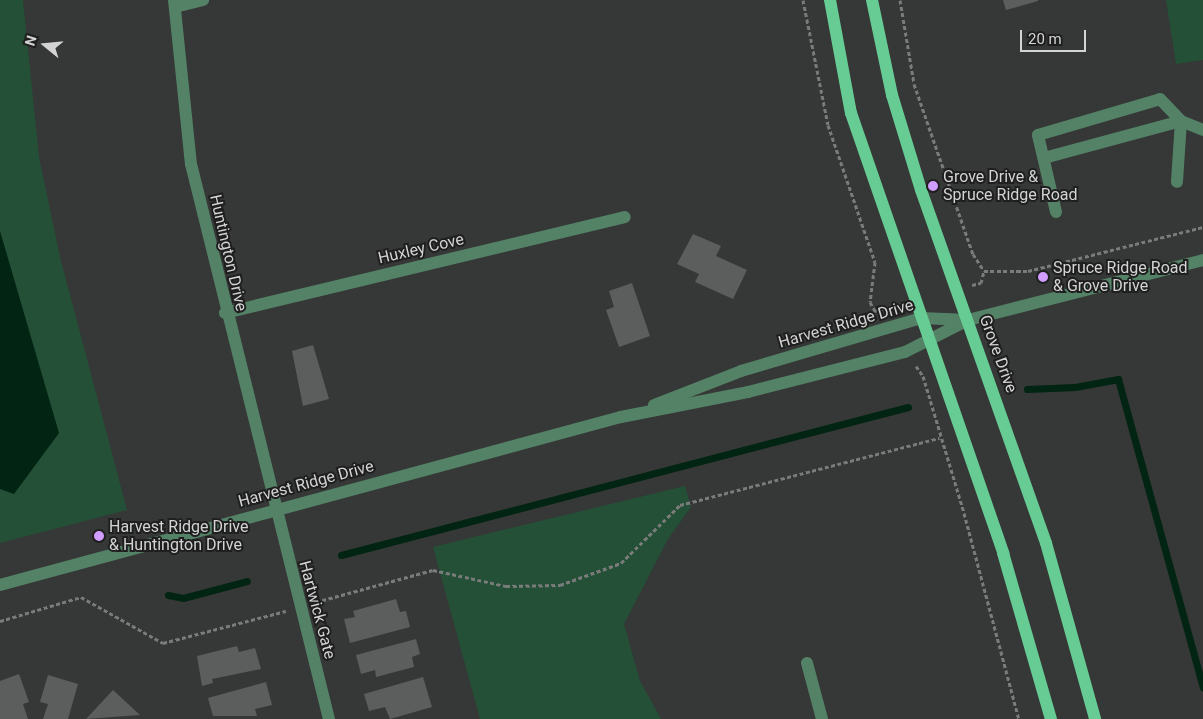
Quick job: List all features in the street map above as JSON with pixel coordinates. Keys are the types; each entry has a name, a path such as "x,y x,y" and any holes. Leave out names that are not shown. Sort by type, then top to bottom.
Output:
{"main road":[{"path":"830,0 851,113 1003,553 1051,719"},
{"name":"Grove Drive","path":"872,0 892,95 921,190 1046,543 1095,719"}],"street":[{"path":"175,4 203,0"},
{"name":"Huntington Drive","path":"175,4 191,164 225,313 274,509"},
{"path":"1056,212 1038,135 1160,99 1181,121 1203,130"},
{"path":"1044,158 1181,121"},
{"path":"1177,182 1181,121"},
{"name":"Huxley Cove","path":"225,313 625,217"},
{"path":"968,320 1203,260"},
{"name":"Harvest Ridge Drive","path":"621,417 741,371 921,318 968,320"},
{"name":"Harvest Ridge Drive","path":"0,585 274,509 621,417 748,392 930,342 968,320"},
{"name":"Hartwick Gate","path":"274,509 329,719"},
{"path":"807,663 822,719"}],"path":[{"path":"803,0 828,125 875,262 870,302 874,311"},
{"path":"900,0 914,84 973,254 984,271 981,283"},
{"path":"984,271 1028,271 1203,226"},
{"path":"923,376 1019,719"},
{"path":"0,622 81,597 163,643 433,570 506,586 560,585 621,563 680,505 940,438"}],"shaded area":[{"path":"0,0 23,0 39,157 60,257 127,510 0,543"},
{"path":"1166,0 1203,0 1203,60 1176,64"},
{"path":"0,231 59,433 14,494 0,489"},
{"path":"685,486 691,507 668,539 624,624 640,681 661,719 480,719 433,547"}],"building":[{"path":"1003,0 1038,0 1038,1 1006,10"},
{"path":"693,234 721,246 716,256 747,270 733,299 695,282 699,274 677,264"},
{"path":"632,283 650,336 619,347 606,310 614,307 609,291"},
{"path":"313,345 329,399 303,406 292,351"},
{"path":"396,599 400,612 406,611 410,627 350,643 344,619 355,617 353,611"},
{"path":"416,639 420,654 412,657 414,667 376,677 375,670 361,674 356,655"},
{"path":"237,646 239,652 255,648 261,669 212,679 213,683 202,686 197,656"},
{"path":"19,674 29,702 23,704 28,719 0,719 0,681"},
{"path":"48,675 78,684 68,719 43,719 48,704 40,702"},
{"path":"423,677 432,707 390,719 385,707 369,711 364,694"},
{"path":"266,682 272,705 255,709 257,716 213,716 208,698"},
{"path":"113,690 140,715 86,719"}],"waterway":[{"path":"1027,389 1075,387 1118,379 1203,687"},
{"path":"341,555 908,407"},
{"path":"168,595 183,598 247,581"}],"place":[{"name":"Grove Drive & Spruce Ridge Road","path":"933,186"},
{"name":"Spruce Ridge Road & Grove Drive","path":"1043,277"},
{"name":"Harvest Ridge Drive & Huntington Drive","path":"99,536"}]}
